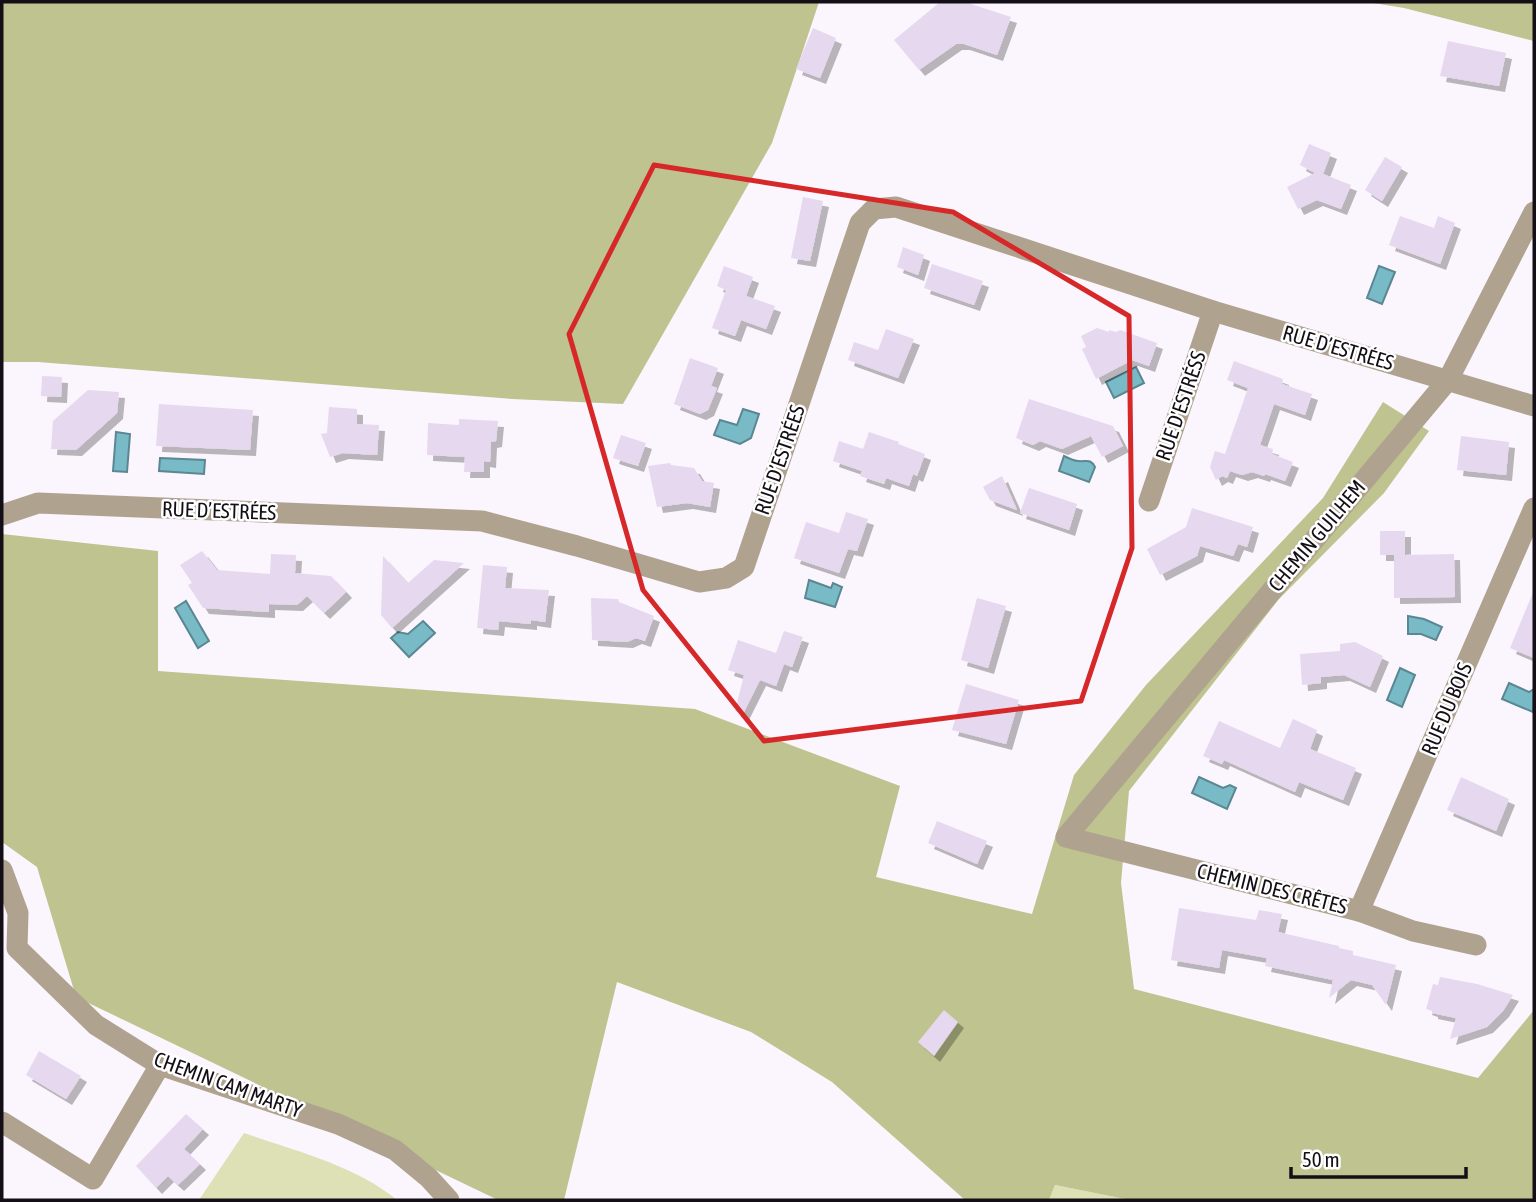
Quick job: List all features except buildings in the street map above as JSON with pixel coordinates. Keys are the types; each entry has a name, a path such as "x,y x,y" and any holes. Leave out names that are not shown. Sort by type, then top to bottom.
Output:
{"street":[{"name":"RUE D’ESTRÉES","path":"2,515 38,503 482,521 699,582 726,579 744,567 860,223 874,209 896,207 1213,311 1534,406"},
{"name":"CHEMIN GUILHEM","path":"1066,837 1448,380 1534,212"},
{"name":"RUE D'ESTRÉSS","path":"1149,501 1213,311"},
{"name":"RUE DU BOIS","path":"1359,911 1534,508"},
{"name":"CHEMIN DES CRÊTES","path":"1066,837 1359,911 1413,931 1476,944"},
{"name":"CHEMIN CAM MARTY","path":"2,870 18,913 9,948 96,1025 159,1065 338,1124 395,1150 429,1178 449,1200"},
{"path":"2,1122 93,1179 159,1065"}],"highlighted area":[{"path":"654,165 953,212 1129,316 1132,548 1081,701 764,741 643,590 569,334"}],"green space":[{"path":"2,2 819,2 772,143 623,404 512,399 38,362 2,362"},
{"path":"1367,2 1534,2 1534,41 1404,8"},
{"path":"1383,402 1429,431 1384,493 1279,599 1129,791 1121,883 1134,989 1478,1078 1534,1010 1534,1200 1130,1200 1055,1185 1049,1200 965,1200 832,1082 751,1032 617,982 564,1200 498,1200 76,997 37,867 2,842 2,534 158,551 158,671 695,709 900,786 876,877 1032,914 1074,775 1146,685 1323,498"},
{"path":"244,1133 344,1168 397,1200 199,1200"},
{"path":"1055,1185 1130,1200 1049,1200"}],"water":[{"path":"1379,266 1395,272 1382,304 1367,298"},
{"path":"1136,367 1144,383 1114,398 1106,382"},
{"path":"743,409 759,414 751,438 740,444 714,435 720,420 737,425"},
{"path":"116,432 130,434 127,472 113,471"},
{"path":"1064,456 1075,461 1092,462 1095,467 1089,482 1059,471"},
{"path":"160,458 205,460 204,474 159,471"},
{"path":"809,580 831,588 833,583 842,587 835,607 805,598"},
{"path":"186,601 209,641 198,648 175,608"},
{"path":"1408,616 1442,627 1436,640 1421,634 1408,634"},
{"path":"423,621 435,633 409,657 391,638 398,632 408,634"},
{"path":"1400,668 1415,675 1402,707 1387,700"},
{"path":"1509,683 1529,692 1534,689 1533,712 1502,699"},
{"path":"1199,777 1223,788 1230,785 1236,788 1227,809 1192,793"}]}
